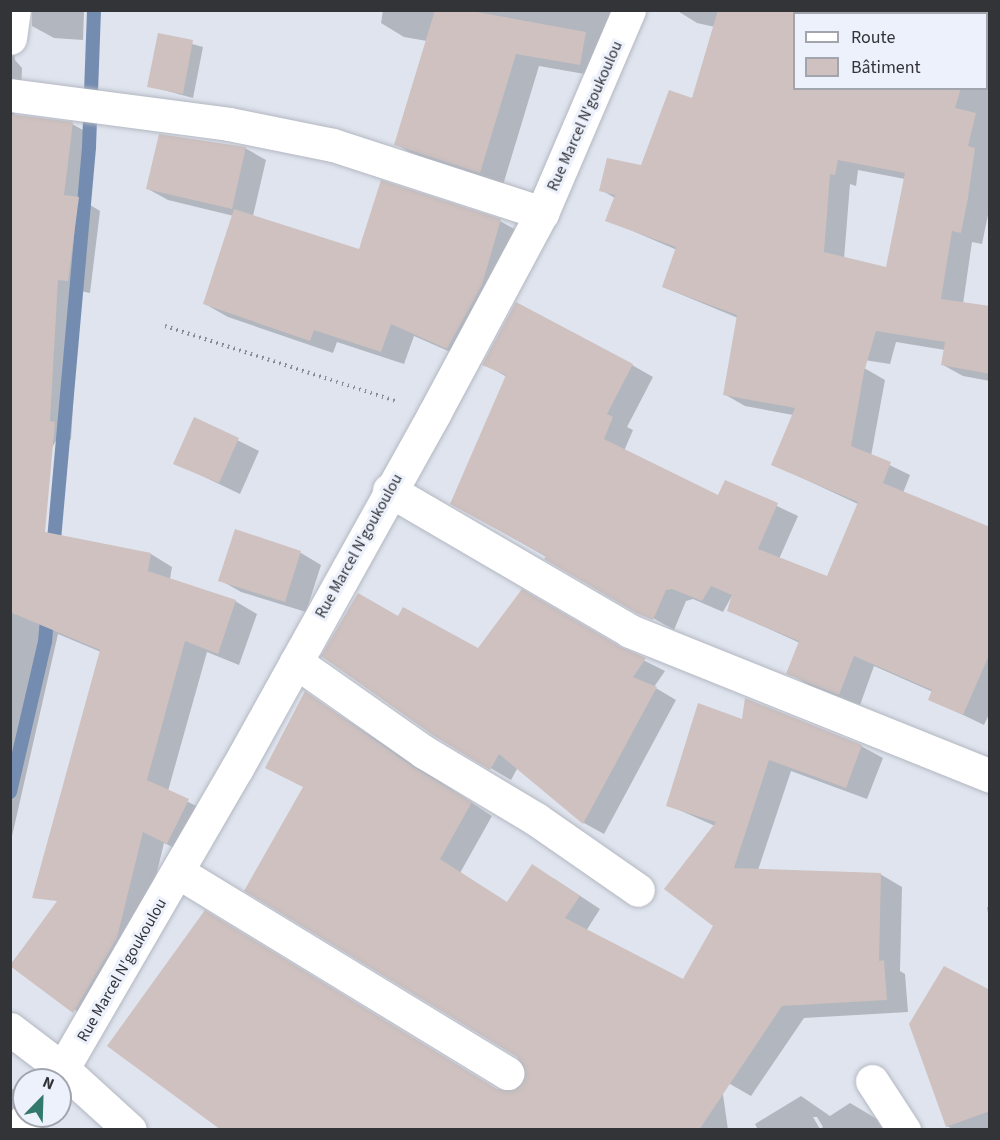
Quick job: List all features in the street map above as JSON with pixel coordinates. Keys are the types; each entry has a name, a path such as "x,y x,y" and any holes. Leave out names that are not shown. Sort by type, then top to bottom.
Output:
{"street":[{"path":"10,38 14,10"},
{"name":"Rue Marcel N'goukoulou","path":"64,1068 296,662 389,490 434,414 542,213 629,10"},
{"path":"10,95 229,124 333,146 542,213"},
{"path":"389,490 630,631 990,776"},
{"path":"296,662 424,752 536,819 638,890"},
{"path":"178,872 507,1073"},
{"path":"10,1029 52,1068"},
{"path":"872,1081 904,1130"},
{"path":"72,1084 130,1130"}],"path":[{"path":"165,326 434,414"}],"building":[{"path":"435,10 466,10 586,32 580,65 516,54 480,173 394,145"},
{"path":"718,10 795,10 793,12 793,90 960,90 955,108 976,113 968,146 975,148 968,198 961,233 952,231 941,299 990,306 990,374 941,365 945,342 876,331 864,372 851,446 891,462 883,483 990,527 990,653 963,715 928,700 932,690 854,656 839,695 786,674 799,641 727,611 732,595 711,586 702,601 672,589 666,590 653,620 638,614 544,559 546,556 450,504 506,375 482,365 516,302 633,364 607,414 613,417 604,439 718,495 725,480 778,503 758,549 827,576 858,502 771,465 795,408 723,395 737,315 662,287 676,247 605,221 615,195 599,191 607,158 641,165 669,90 692,98","holes":["838,160 905,173 886,267 824,252 830,174 835,175"]},
{"path":"158,33 193,40 183,94 147,87"},
{"path":"10,114 73,122 64,195 79,197 68,281 58,280 50,421 55,422 45,532 151,553 148,571 236,600 218,654 185,641 147,780 189,799 167,844 143,832 117,938 73,1013 10,966 57,901 32,898 100,650 10,612"},
{"path":"159,134 246,147 232,209 146,189"},
{"path":"381,180 501,219 482,285 447,349 391,324 381,352 314,330 310,341 203,304 234,209 359,249"},
{"path":"194,417 239,438 219,483 173,464"},
{"path":"235,529 301,551 285,602 218,581"},
{"path":"522,589 621,647 646,658 633,677 657,687 583,824 499,754 490,770 434,736 321,656 358,593 398,616 403,607 478,648"},
{"path":"305,691 413,767 472,802 440,859 507,902 532,864 580,896 565,918 683,979 713,926 664,889 716,822 666,806 698,703 742,719 745,698 862,745 846,788 769,760 734,868 881,873 879,961 884,960 887,1000 782,1006 699,1130 221,1130 107,1046 205,910 497,1089 515,1090 526,1074 517,1057 244,891 303,787 265,768"},
{"path":"944,966 990,990 990,1111 946,1127 909,1024"}],"waterway":[{"path":"53,551 89,147 94,10"},
{"path":"10,792 45,642 48,609"}]}
